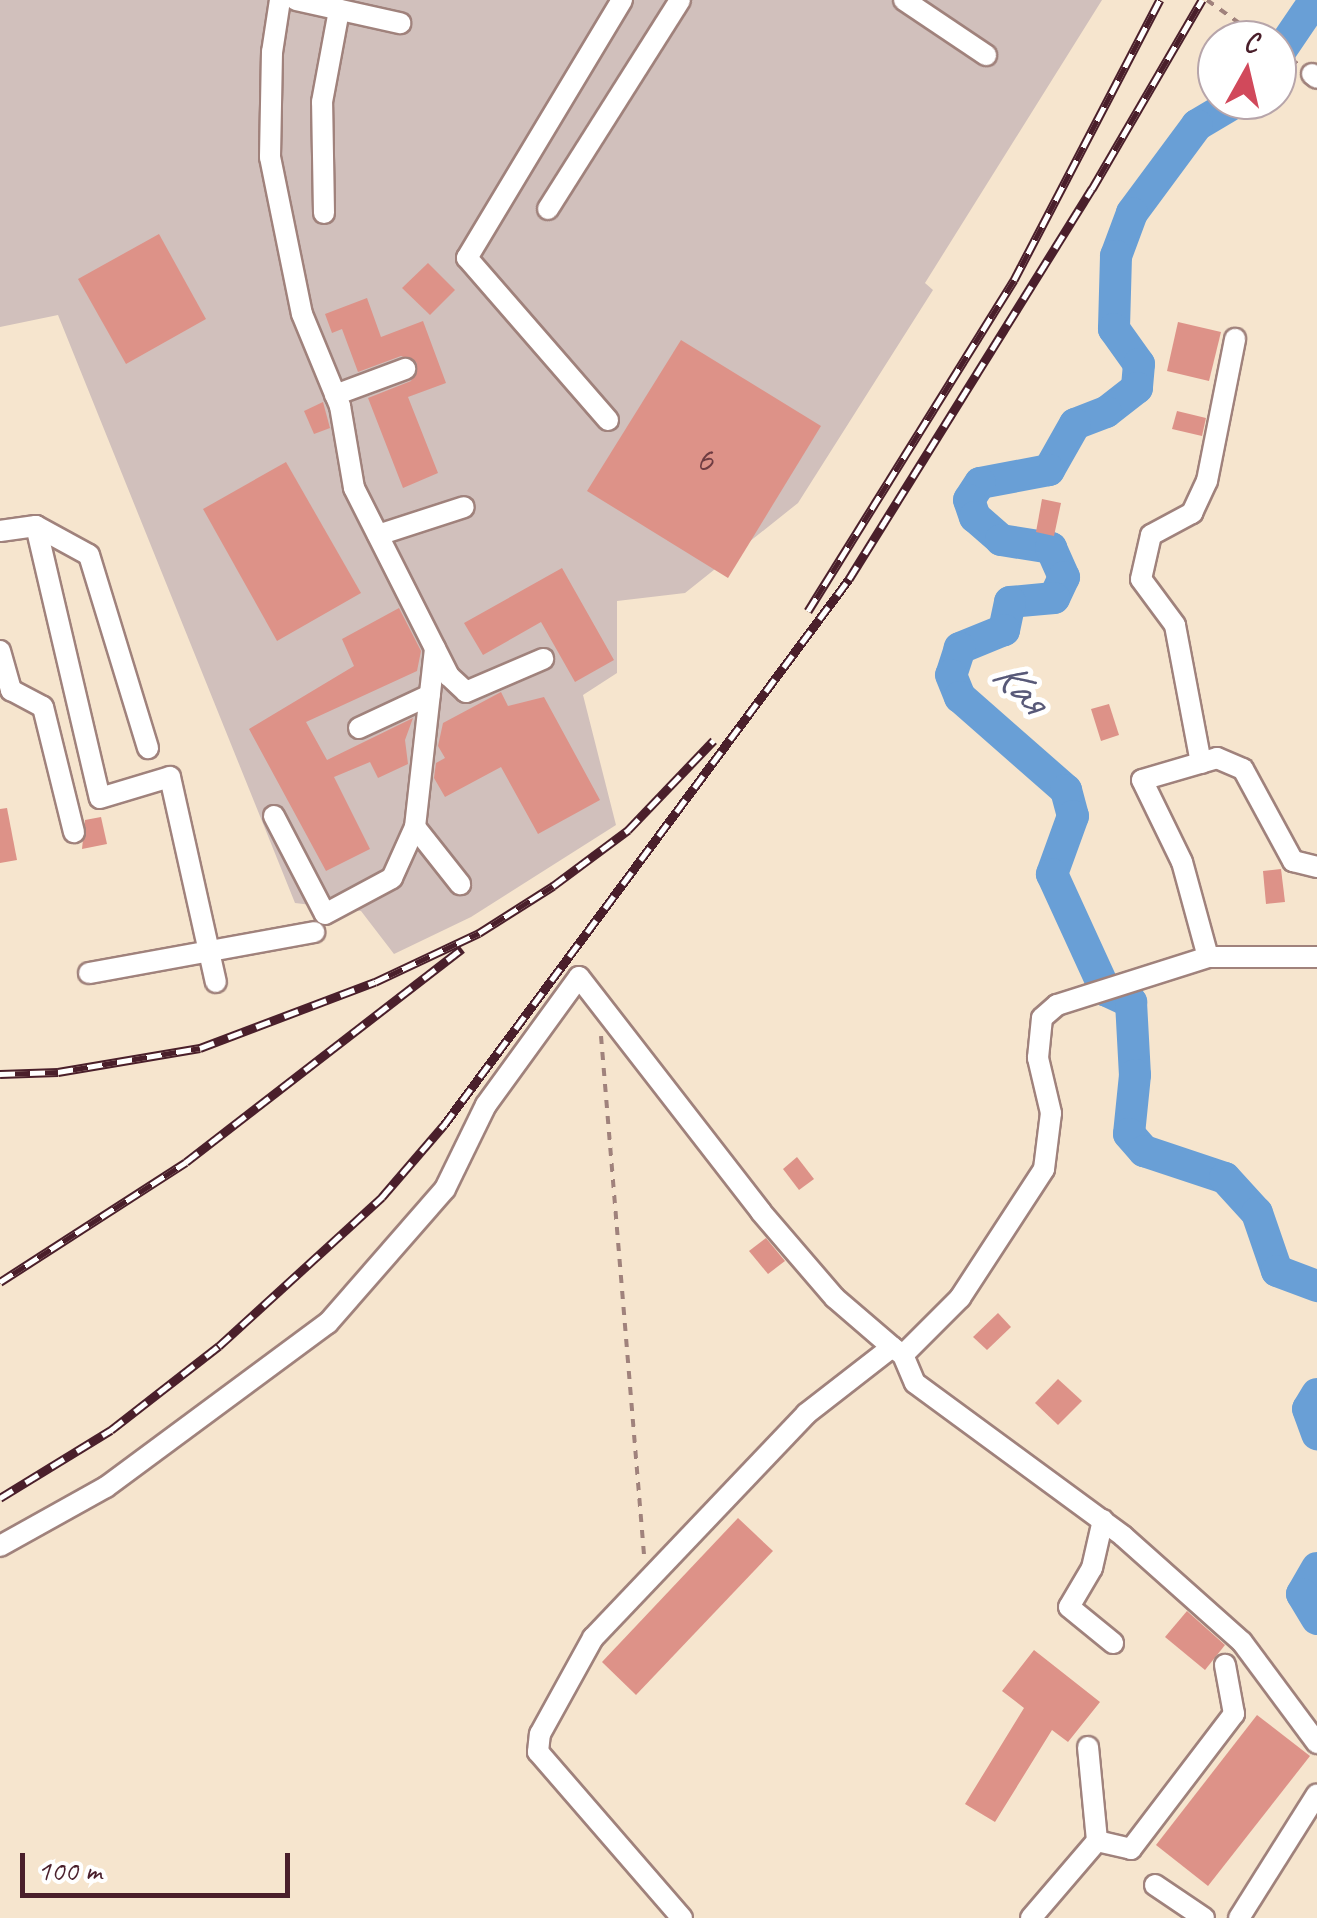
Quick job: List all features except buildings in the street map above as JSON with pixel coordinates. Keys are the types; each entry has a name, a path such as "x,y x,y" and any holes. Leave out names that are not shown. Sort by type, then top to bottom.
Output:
{"lane":[{"path":"280,0 272,52 270,157 302,314 335,395 354,488 436,648 466,692 543,659"},
{"path":"296,0 400,23"},
{"path":"608,420 467,258 622,0"},
{"path":"548,209 680,0"},
{"path":"904,0 986,55"},
{"path":"324,213 322,102 340,10"},
{"path":"1201,763 1175,625 1141,580 1152,535 1192,513 1208,481 1236,339"},
{"path":"335,395 405,368"},
{"path":"378,535 464,507"},
{"path":"36,526 100,798 170,776 216,982"},
{"path":"0,530 36,526 89,555 148,748"},
{"path":"274,816 325,914 392,878 415,827 436,648"},
{"path":"0,650 11,690 44,707 74,832"},
{"path":"359,728 430,695"},
{"path":"1208,957 1182,862 1142,780 1217,758 1243,768 1292,861 1317,867"},
{"path":"415,827 460,884"},
{"path":"89,972 314,932"},
{"path":"682,1918 538,1752 540,1734 594,1638 806,1414 898,1351 960,1298 1044,1169 1051,1113 1038,1058 1042,1018 1057,1005 1208,957 1317,958"},
{"path":"0,1546 106,1487 328,1323 445,1189 486,1106 579,977 760,1212 835,1298 898,1351 916,1383 1102,1520 1242,1642 1317,1742"},
{"path":"1102,1520 1092,1568 1069,1608 1113,1643"},
{"path":"1096,1841 1131,1850 1234,1714 1225,1665"},
{"path":"1031,1918 1096,1841 1088,1747"},
{"path":"1239,1918 1317,1794"},
{"path":"1155,1885 1204,1918"}],"path":[{"path":"1207,0 1235,20"},
{"path":"598,1003 646,1580"}],"shaded area":[{"path":"0,0 1102,0 925,283 933,290 798,503 685,593 617,601 617,673 583,695 616,825 471,917 394,954 361,911 295,903 58,315 0,327"}],"waterway":[{"name":"Кая","path":"1297,27 1315,0"},
{"name":"Кая","path":"1205,120 1197,125 1132,213 1116,256 1114,329 1139,364 1137,388 1106,412 1075,424 1049,470 980,483 969,500 975,517 1001,540 1051,548 1064,577 1054,598 1010,602 1004,630 960,648 951,675 960,697 1066,790 1073,816 1052,874 1105,990 1131,1002 1135,1075 1129,1134 1144,1151 1225,1178 1257,1213 1277,1271 1317,1286"},
{"name":"Кая","path":"1317,1394 1308,1409 1317,1434"},
{"name":"Кая","path":"1317,1568 1302,1594 1317,1619"}],"railway":[{"path":"808,611 1014,280 1160,0"},
{"path":"0,1498 111,1430 219,1346 382,1197 444,1125 849,579 1092,189 1202,0"},
{"path":"0,1074 58,1072 200,1048 375,982 479,933 553,886 628,830 714,740"},
{"path":"0,1282 186,1162 462,949"}]}
